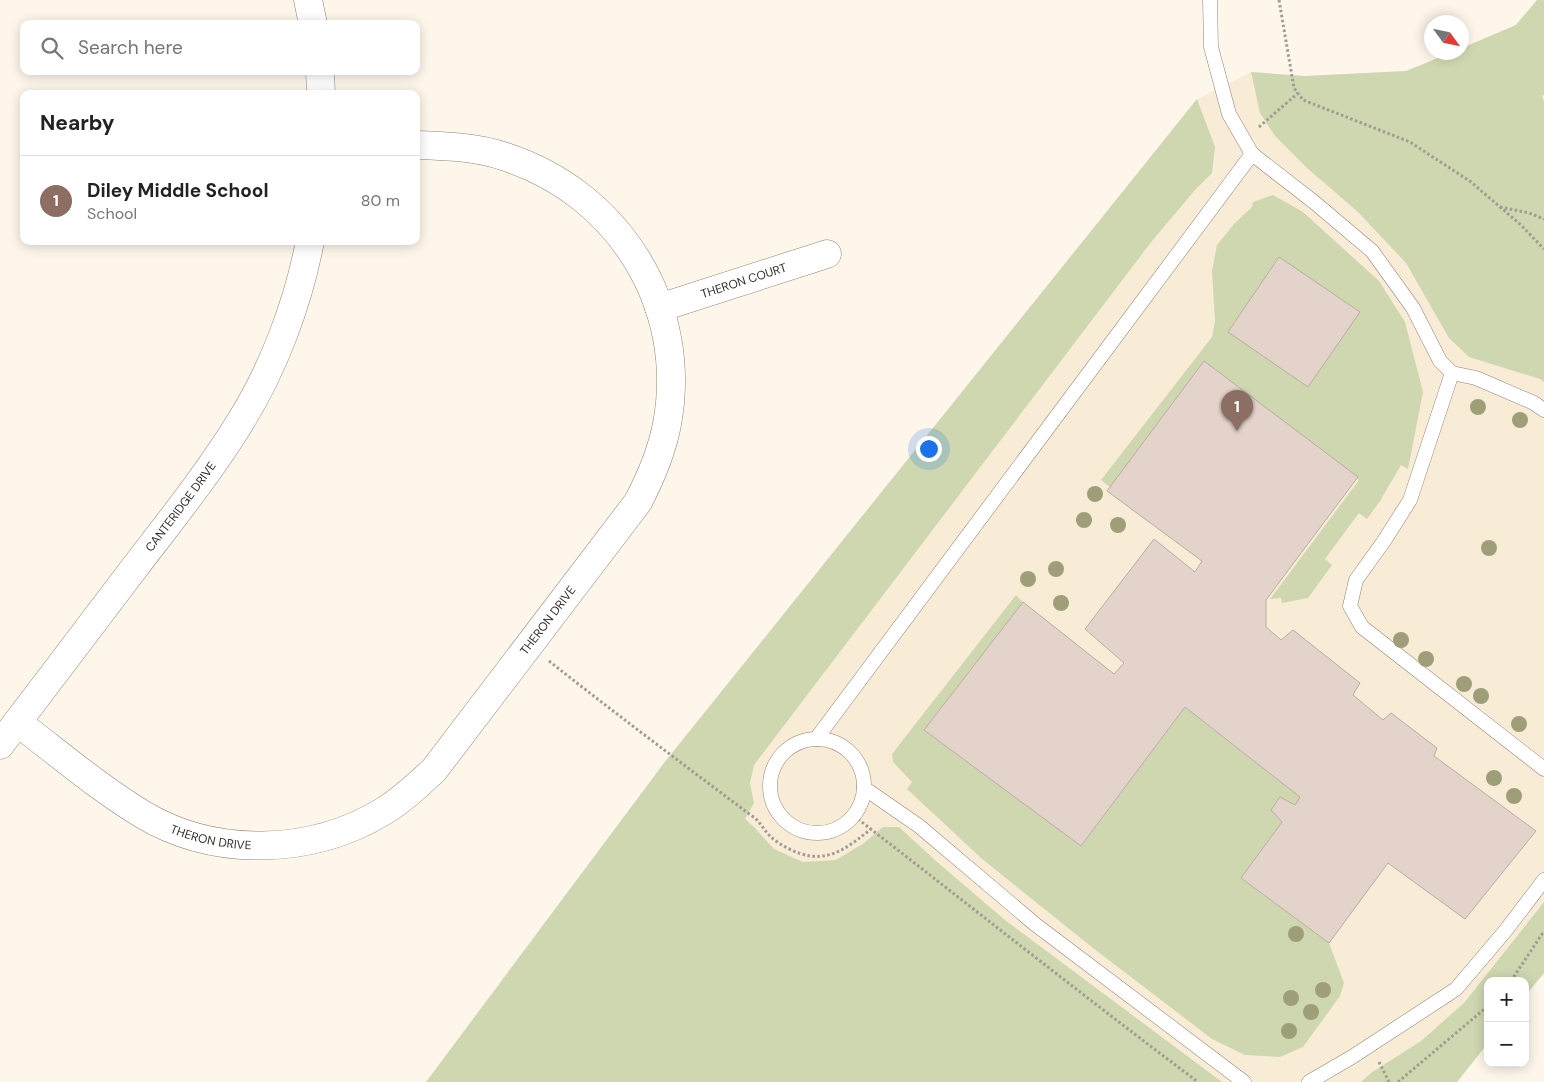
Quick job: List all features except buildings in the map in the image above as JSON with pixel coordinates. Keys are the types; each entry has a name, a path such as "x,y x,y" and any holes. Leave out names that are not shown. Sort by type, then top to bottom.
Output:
{"street":[{"path":"308,0 312,20"},
{"path":"320,75 321,90"},
{"name":"THERON DRIVE","path":"18,722 142,815 201,839 222,843 264,846 306,842 347,830 402,799 434,770 638,502 648,483 662,443 667,423 671,380 667,338 648,278 625,242 597,210 564,184 545,173 506,157 486,152 444,146 420,146"},
{"name":"CANTERIDGE DRIVE","path":"0,745 202,479 240,422 270,366 293,307 309,245"},
{"name":"THERON COURT","path":"659,308 827,254"}],"lane":[{"path":"1210,0 1211,47 1229,114 1252,154 1314,202 1372,251 1413,308 1440,361 1452,373 1476,378 1534,403 1544,410"},
{"path":"816,739 1252,154"},
{"path":"1452,373 1410,500 1356,580 1350,606 1362,627 1544,768"},
{"path":"816,739 831,741 845,748 856,759 863,772 864,788 861,803 854,816 841,826 827,832 811,833 796,828 784,819 775,806 771,791 772,775 777,761 788,750 801,742 816,739"},
{"path":"864,788 919,826 1036,925 1244,1082"},
{"path":"1309,1082 1352,1057 1456,988 1506,930 1544,880"}],"path":[{"path":"1279,0 1294,88 1303,100 1410,142 1471,182 1521,225 1544,249"},
{"path":"1499,207 1529,213 1544,219"},
{"path":"529,646 757,819 770,836 789,849 810,856 832,855 848,848 871,829"},
{"path":"854,816 1094,1004 1198,1082"},
{"path":"1515,977 1544,931"},
{"path":"1398,1082 1484,1009"}],"shaded area":[{"path":"1537,0 1544,0 1544,973 1529,991 1529,977 1484,977 1484,1048 1457,1082 426,1082 664,763 1197,99 1251,72 1305,76 1407,71 1433,60 1469,60 1469,45 1516,25"}],"green space":[{"path":"1537,0 1544,0 1544,95 1542,96 1544,102 1544,382 1540,379 1469,357 1449,338 1406,263 1358,212 1307,168 1275,136 1260,113 1251,72 1305,76 1406,71 1433,60 1469,60 1469,45 1516,25"},
{"path":"1197,99 1215,147 1212,173 1152,241 754,765 750,783 754,803 745,819 774,849 803,862 836,860 864,843 883,827 899,827 1005,920 1222,1082 426,1082 664,763"},
{"path":"1273,195 1303,212 1379,281 1405,322 1423,392 1408,469 1401,465 1367,519 1359,513 1325,559 1332,565 1308,598 1282,603 1281,598 1270,599 1359,480 1204,361 1110,487 1101,480 1212,337 1215,321 1212,271 1217,245 1234,224 1252,207 1253,202"},
{"path":"1016,595 1023,602 924,730 1081,846 1185,707 1300,797 1295,805 1280,797 1271,810 1282,822 1241,878 1329,943 1344,983 1340,996 1303,1047 1280,1057 1245,1055 1212,1039 1093,948 981,858 907,789 912,782 893,762 892,754"},
{"path":"1544,902 1544,973 1529,991 1529,977 1485,977"},
{"path":"1484,978 1484,1048 1457,1082 1361,1082 1371,1073 1421,1041 1464,1003"}],"place":[{"name":"Diley Middle School","path":"1237,431"}]}
